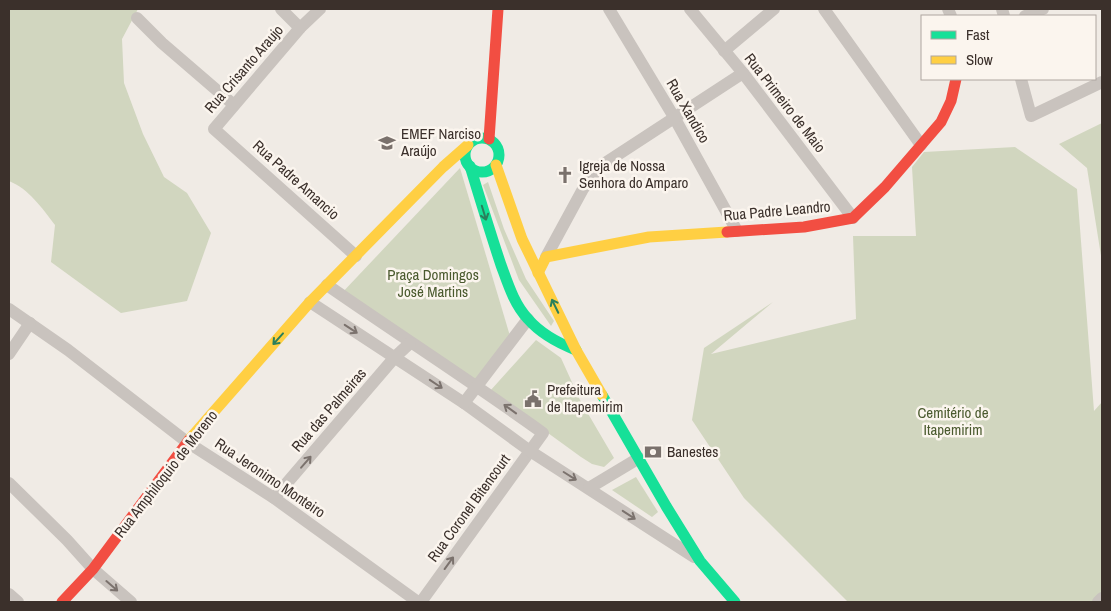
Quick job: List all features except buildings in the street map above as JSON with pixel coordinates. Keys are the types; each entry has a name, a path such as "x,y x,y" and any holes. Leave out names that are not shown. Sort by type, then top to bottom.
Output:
{"main road":[{"path":"488,139 498,9"},
{"name":"Rua Padre Leandro","path":"546,257 649,237 804,227 853,218 885,188 941,122 951,101 956,80"},
{"path":"327,285 468,145 478,138 494,142 499,153 496,165 492,169 480,172 470,166"},
{"path":"468,145 465,156 470,166 495,249 514,298 528,319 543,334 558,343 576,350"},
{"path":"496,165 522,239 576,350 666,506 700,561 729,600"},
{"path":"538,273 546,257"},
{"name":"Rua Amphiloquio de Moreno","path":"62,602 94,569 186,442 327,285"}],"street":[{"path":"281,9 300,28"},
{"name":"Rua Crisanto Araujo","path":"214,129 300,28 320,9"},
{"name":"Rua Xandico","path":"609,9 674,117 737,231"},
{"name":"Rua Primeiro de Maio","path":"690,9 742,73 853,218"},
{"path":"724,51 774,9"},
{"path":"824,9 921,145"},
{"path":"1028,15 1043,9"},
{"path":"137,18 162,43 234,105"},
{"path":"546,257 583,189 599,167 742,73"},
{"path":"1021,80 1031,116 1102,82"},
{"name":"Rua Padre Amancio","path":"214,129 356,256"},
{"path":"327,285 410,343 476,385"},
{"path":"310,302 464,403 530,451 700,561"},
{"name":"Rua Jeronimo Monteiro","path":"9,309 68,350 186,442 274,498 420,602"},
{"path":"464,403 528,319"},
{"path":"9,354 30,323"},
{"name":"Rua das Palmeiras","path":"274,498 395,357 410,343"},
{"name":"Rua Coronel Bitencourt","path":"420,602 543,433 476,385"},
{"path":"588,488 639,458"},
{"path":"9,483 62,534 94,569 131,602"},
{"path":"9,594 18,602"},
{"path":"1098,602 1102,598"}],"green space":[{"path":"9,9 138,9 122,39 124,83 143,134 164,177 187,193 211,233 187,301 121,313 51,262 55,225 29,194 9,181"},
{"path":"1102,123 1102,262 1087,168 1059,144"},
{"name":"Cemitério de Itapemirim","path":"1015,147 1077,189 1094,411 1102,402 1102,602 848,602 744,498 692,420 704,348 773,302 711,354 856,319 853,236 916,236 912,167 924,152"},
{"name":"Praça Domingos José Martins","path":"460,168 510,336 474,382 340,295"},
{"path":"488,182 504,229 526,279 554,321 551,326 519,280 483,185"},
{"path":"536,340 561,358 580,400 614,458 604,467 592,464 581,457 490,391"},
{"path":"636,477 658,512 652,517 612,490"}],"traffic: fast":[{"path":"482,138 494,143 499,155 494,167 482,172 470,167 465,155 470,143 482,138"},
{"path":"470,166 501,265 519,307 544,334 576,350"},
{"path":"602,395 700,561 735,602"}],"traffic: slow":[{"path":"189,440 310,302 443,167 468,145"},
{"path":"496,165 522,239 576,350 602,395"},
{"path":"538,273 546,257 649,237 727,232"}],"traffic: jam":[{"path":"489,139 498,9"},
{"path":"727,232 804,227 853,218 885,187 941,122 951,101 956,80"},
{"path":"62,602 93,569 189,440"}],"place":[{"name":"EMEF Narciso Araújo","path":"387,143"},
{"name":"Igreja de Nossa Senhora do Amparo","path":"565,175"},
{"name":"Prefeitura de Itapemirim","path":"533,399"},
{"name":"Banestes","path":"653,452"}]}
